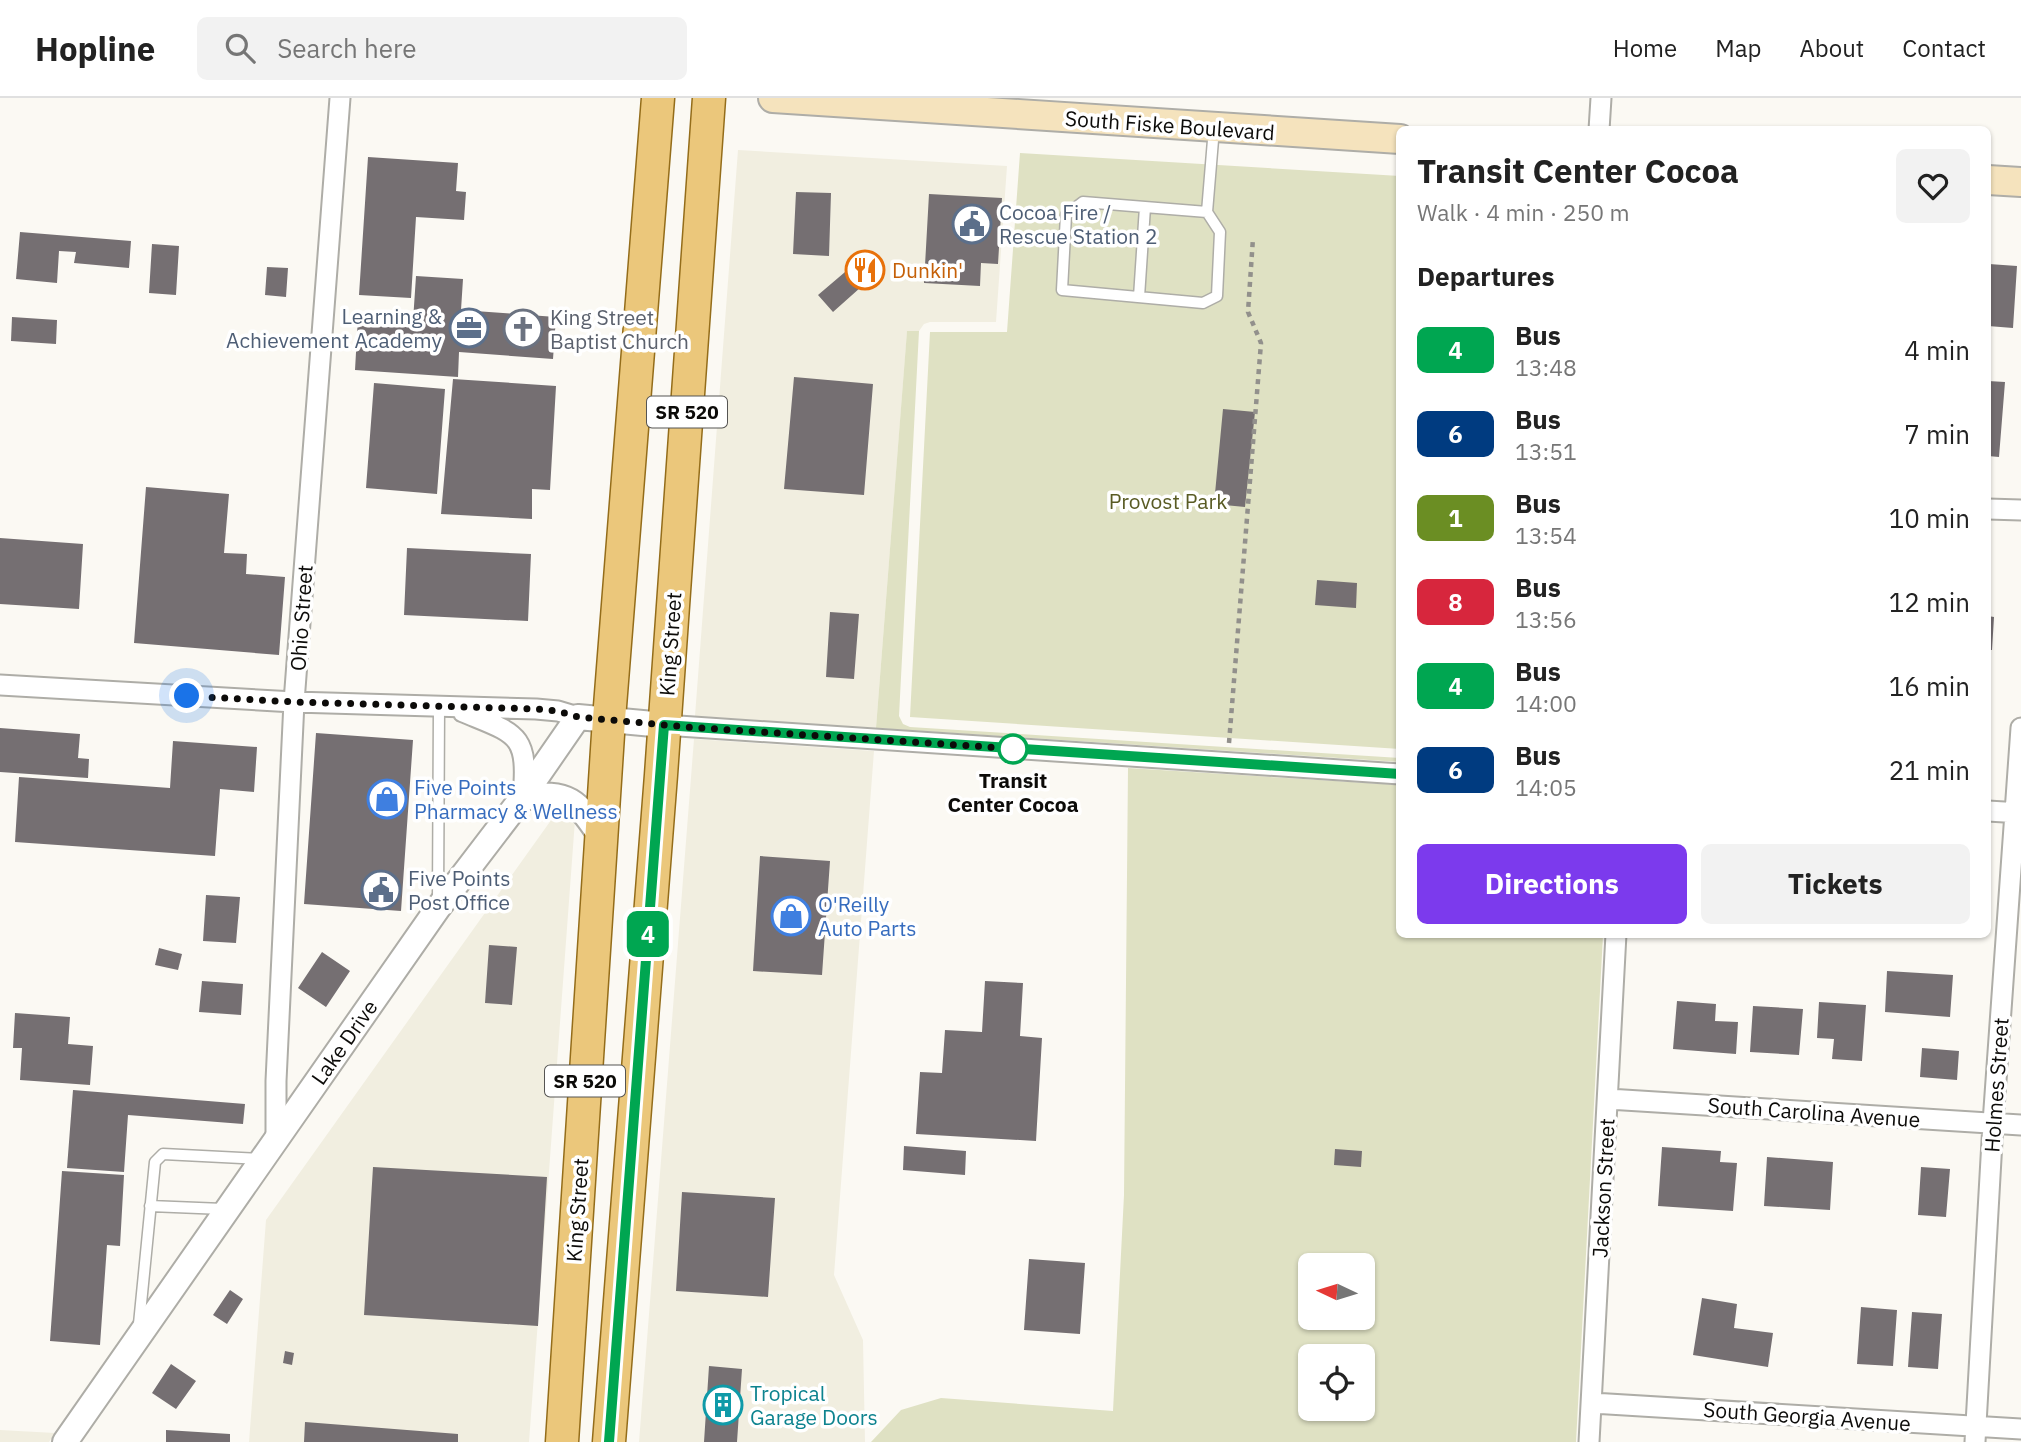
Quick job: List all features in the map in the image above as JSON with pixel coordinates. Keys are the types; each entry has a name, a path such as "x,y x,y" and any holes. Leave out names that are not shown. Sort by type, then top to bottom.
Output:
{"main road":[{"name":"King Street","path":"562,1442 602,838 593,718 658,98"},
{"name":"King Street","path":"609,1442 709,98"},
{"name":"South Fiske Boulevard","path":"773,98 1016,106 1214,128 1396,139"},
{"path":"1991,180 2021,182"}],"street":[{"name":"Ohio Street","path":"276,1138 276,1081 295,702 340,98"},
{"path":"1599,126 1601,98"},
{"path":"1991,509 2021,510"},
{"path":"0,685 295,702 558,711 593,718 664,725 1396,774"},
{"path":"446,707 509,731 521,743 526,767 522,798 553,796 571,800 583,810 602,838"},
{"name":"Lake Drive","path":"65,1442 438,908 522,798 593,718"},
{"name":"Holmes Street","path":"1975,1434 1993,1123 2018,813 2021,728"},
{"path":"1991,811 2018,813"},
{"name":"Jackson Street","path":"1589,1442 1616,938"},
{"name":"South Carolina Avenue","path":"1608,1099 2021,1125"},
{"name":"South Georgia Avenue","path":"1592,1403 1975,1434 2021,1429"}],"lane":[{"path":"1207,212 1083,202 1066,215 1062,290 1203,303 1217,296 1220,232 1207,212 1214,128"},
{"path":"1139,297 1145,207"},
{"path":"438,908 446,707"},
{"path":"137,1337 155,1162 163,1154 261,1159"},
{"path":"150,1206 227,1209"}],"path":[{"path":"1229,744 1261,343 1248,312 1253,238"}],"shaded area":[{"path":"738,150 1007,166 996,322 930,322 924,324 919,331 907,332 876,728 695,716"},
{"path":"694,739 874,751 834,1275 863,1340 865,1442 639,1442"},
{"path":"559,809 575,820 529,1442 249,1442 266,1220"},
{"path":"0,1430 55,1433 49,1442 0,1442"}],"green space":[{"name":"Provost Park","path":"1020,153 1396,176 1396,749 910,717 930,332 1007,332"},
{"path":"907,331 919,331 899,716 903,724 910,727 1396,758 1396,762 876,728"},
{"path":"1128,768 1396,785 1396,938 1603,938 1576,1442 871,1442 901,1410 941,1398 1113,1411 1124,1195"}],"building":[{"path":"368,157 458,163 456,191 466,192 464,220 416,217 411,298 359,295"},
{"path":"796,192 831,193 829,256 793,254"},
{"path":"929,194 1002,198 998,264 981,263 980,286 924,283"},
{"path":"20,232 131,241 129,268 74,263 76,252 59,251 57,283 16,279"},
{"path":"152,244 179,246 176,295 149,293"},
{"path":"865,255 879,271 833,312 818,295"},
{"path":"1991,264 2017,266 2013,328 1991,326"},
{"path":"267,267 288,268 286,297 265,295"},
{"path":"416,276 463,279 461,310 556,317 553,359 459,352 458,377 355,370 358,317 413,321"},
{"path":"12,317 57,320 56,344 11,341"},
{"path":"794,377 873,384 864,495 784,489"},
{"path":"453,379 556,386 550,490 532,489 532,519 441,514"},
{"path":"1991,381 2005,382 1999,457 1991,456"},
{"path":"374,383 445,389 437,494 366,488"},
{"path":"1223,409 1255,412 1245,507 1214,504"},
{"path":"146,487 229,494 224,553 247,554 246,574 285,577 279,655 134,643"},
{"path":"0,538 83,544 79,609 0,604"},
{"path":"407,548 531,554 528,621 404,615"},
{"path":"1317,580 1357,583 1356,608 1315,605"},
{"path":"830,612 859,614 854,679 826,677"},
{"path":"1991,616 1994,617 1991,650"},
{"path":"0,728 80,734 78,758 89,759 88,778 0,772"},
{"path":"316,733 413,740 401,911 304,904"},
{"path":"173,741 257,747 254,792 220,789 215,856 15,842 19,777 170,788"},
{"name":"O'Reilly Auto Parts","path":"760,856 830,861 822,975 753,971"},
{"path":"206,895 240,897 236,943 203,941"},
{"path":"489,945 517,947 512,1005 485,1003"},
{"path":"159,948 182,954 178,970 155,965"},
{"path":"322,952 350,971 326,1007 298,988"},
{"path":"1887,971 1953,975 1950,1017 1885,1012"},
{"path":"202,981 243,984 241,1015 199,1012"},
{"path":"985,981 1023,983 1020,1036 1042,1038 1036,1141 916,1134 920,1072 942,1073 945,1030 982,1032"},
{"path":"1677,1001 1716,1004 1715,1021 1738,1022 1736,1054 1673,1049"},
{"path":"1819,1002 1866,1005 1862,1061 1832,1059 1834,1039 1817,1038"},
{"path":"1753,1006 1803,1009 1799,1055 1750,1052"},
{"path":"15,1013 70,1017 68,1044 93,1046 90,1085 20,1080 22,1048 13,1048"},
{"path":"1922,1048 1959,1051 1957,1080 1920,1077"},
{"path":"73,1090 245,1104 243,1124 128,1115 124,1172 67,1168"},
{"path":"904,1146 966,1151 965,1175 903,1170"},
{"path":"1662,1147 1721,1151 1720,1162 1737,1163 1733,1211 1658,1206"},
{"path":"1335,1149 1362,1151 1361,1167 1334,1165"},
{"path":"1767,1157 1833,1162 1830,1210 1764,1206"},
{"path":"373,1167 547,1177 538,1326 364,1315"},
{"path":"1921,1167 1950,1169 1946,1217 1918,1215"},
{"path":"62,1171 124,1175 120,1246 107,1245 100,1345 50,1341"},
{"path":"682,1192 775,1198 768,1297 676,1291"},
{"path":"1029,1259 1085,1263 1080,1334 1024,1330"},
{"path":"230,1290 243,1299 227,1324 213,1315"},
{"path":"1702,1298 1737,1304 1734,1328 1773,1333 1768,1367 1693,1355"},
{"path":"1861,1307 1897,1310 1893,1366 1857,1364"},
{"path":"1912,1312 1942,1314 1938,1369 1908,1367"},
{"path":"285,1351 294,1353 292,1365 283,1363"},
{"path":"171,1364 196,1381 176,1409 152,1393"},
{"name":"Tropical Garage Doors","path":"709,1366 742,1369 737,1442 704,1442"},
{"path":"305,1422 458,1434 458,1442 304,1442"},
{"path":"166,1430 230,1434 230,1442 166,1442"}],"bus line":[{"name":"4","path":"609,1442 664,725 1396,774"}],"place":[{"name":"Cocoa Fire / Rescue Station 2","path":"972,224"},
{"name":"Dunkin'","path":"865,270"},
{"name":"Learning & Achievement Academy","path":"469,328"},
{"name":"King Street Baptist Church","path":"523,329"},
{"name":"Transit Center Cocoa","path":"1013,749"},
{"name":"Five Points Pharmacy & Wellness","path":"387,799"},
{"name":"Five Points Post Office","path":"381,890"},
{"name":"O'Reilly Auto Parts","path":"791,916"},
{"name":"Tropical Garage Doors","path":"723,1405"}],"route":[{"path":"187,696 536,709 558,711 578,717 687,727 1018,749 1013,749"}]}
